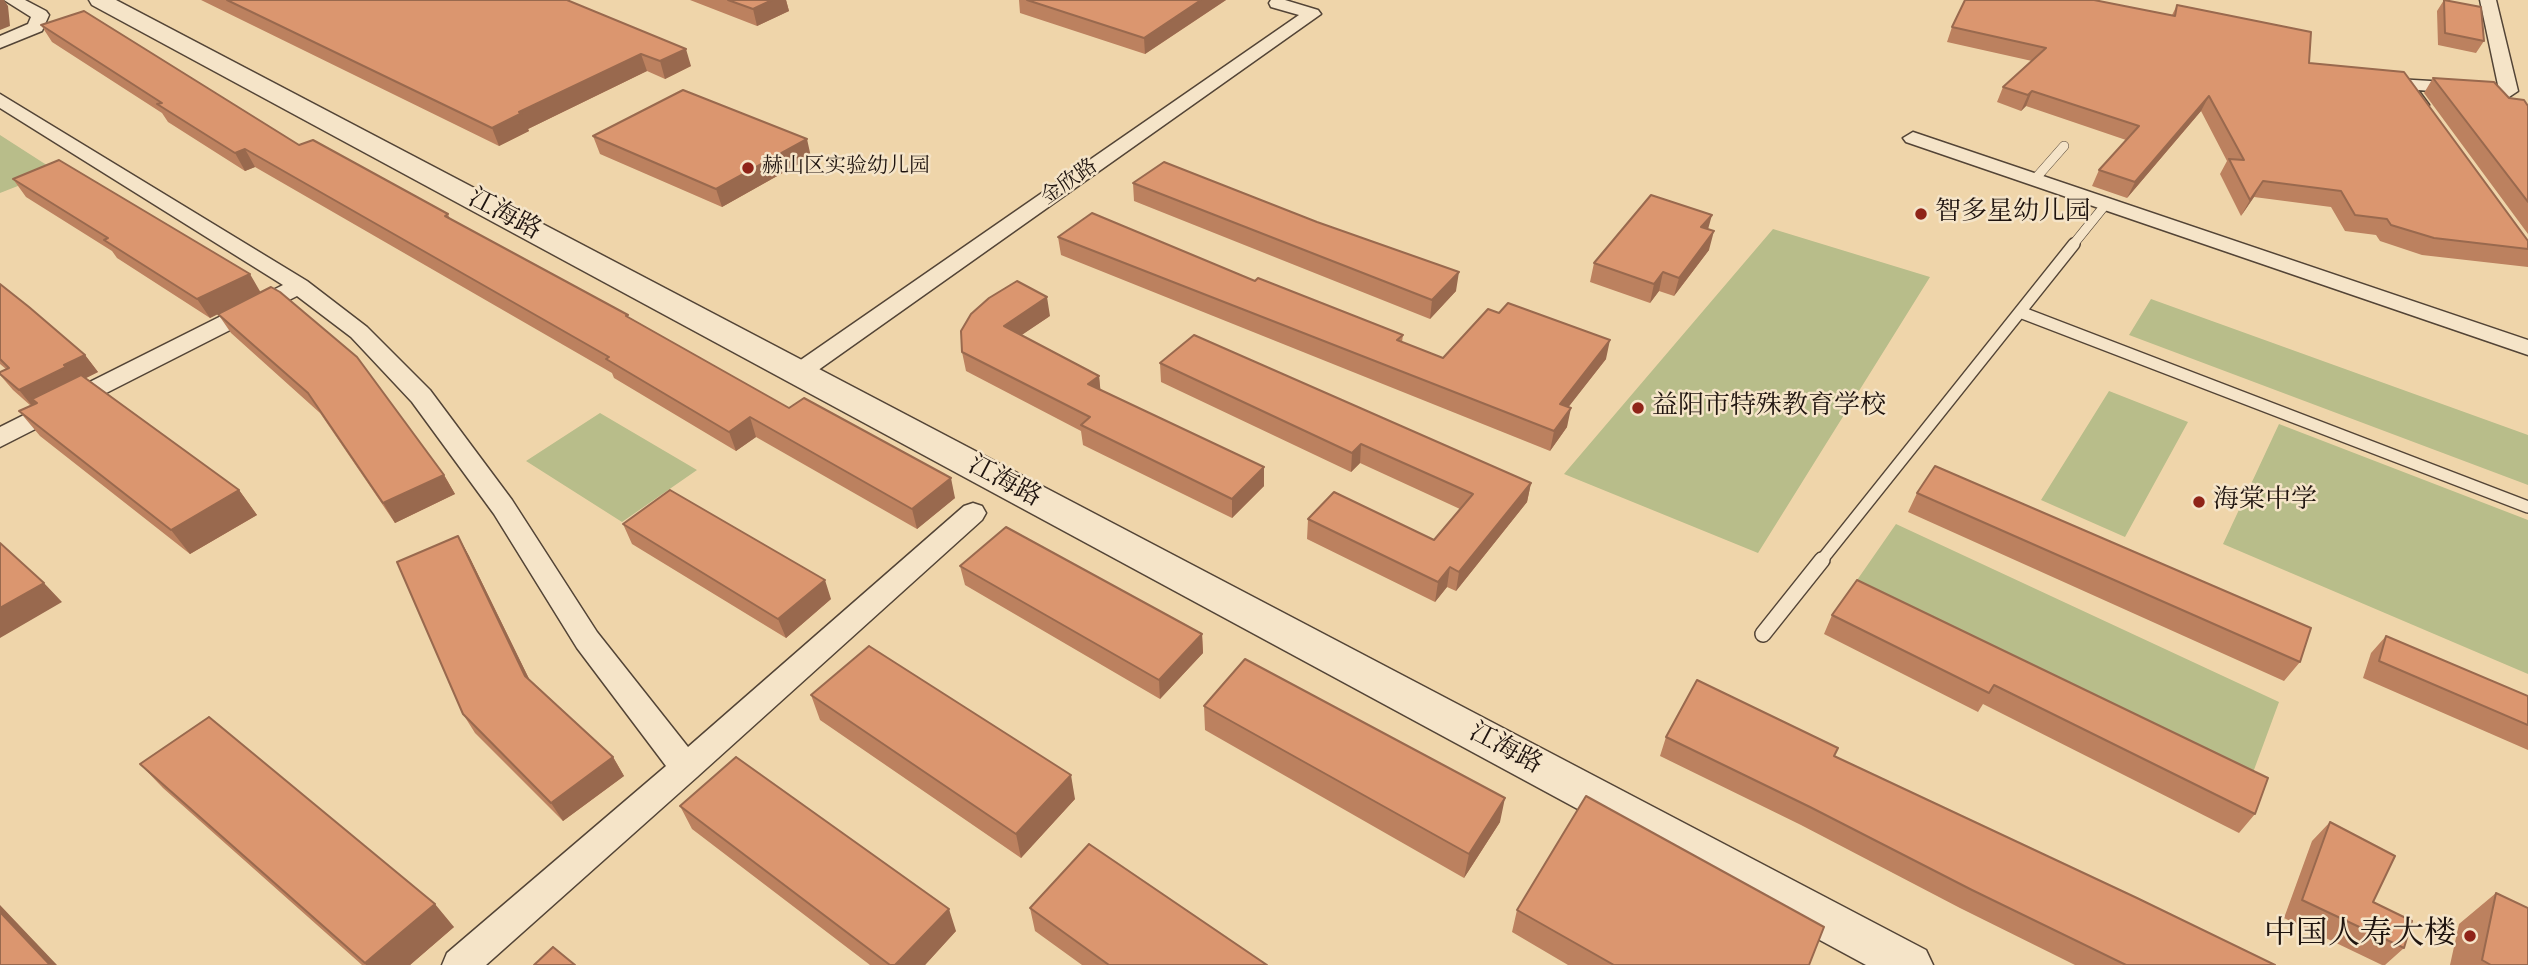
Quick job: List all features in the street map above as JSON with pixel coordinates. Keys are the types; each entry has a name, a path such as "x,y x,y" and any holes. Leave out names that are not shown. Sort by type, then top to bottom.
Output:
{"street":[{"path":"0,43 36,27 40,15 12,0"},
{"name":"江海路","path":"100,0 1910,965"},
{"path":"2488,0 2509,91 2521,109"},
{"name":"金欣路","path":"797,373 1312,14 1277,3"},
{"path":"2435,125 2404,83 2509,91"},
{"path":"0,100 299,286 359,332 421,396 503,507 587,640 686,768"},
{"path":"1913,138 2528,348"},
{"path":"0,439 299,286"},
{"path":"460,965 973,513"}],"lane":[{"path":"2035,179 2064,146"},
{"path":"1763,634 2106,204"},
{"path":"2020,313 2528,507"}],"green space":[{"path":"0,135 56,171 0,193"},
{"path":"1773,229 1930,277 1758,553 1564,474"},
{"path":"2151,299 2528,435 2528,485 2129,335"},
{"path":"2109,391 2188,422 2125,537 2041,500"},
{"path":"600,413 697,470 622,522 526,461"},
{"path":"2279,424 2528,520 2528,674 2223,544"},
{"path":"1896,524 2279,702 2251,778 1855,583"}],"building":[{"path":"227,0 567,0 686,49 660,61 641,54 519,112 522,113 492,128"},
{"path":"728,0 772,0 753,9"},
{"path":"1027,0 1201,0 1144,38"},
{"path":"1965,0 2094,0 2175,16 2177,5 2311,32 2309,63 2404,72 2528,241 2528,249 2434,238 2391,225 2387,219 2355,215 2341,191 2263,181 2250,200 2229,159 2244,160 2209,96 2135,182 2099,170 2139,126 2032,91 2028,95 2003,87 2046,48 1952,27"},
{"path":"2444,0 2481,7 2484,41 2445,33"},
{"path":"84,11 299,145 313,140 789,408 804,398 951,478 912,509 750,417 729,432 606,359 609,357 245,149 235,153 41,25"},
{"path":"2433,78 2494,82 2509,98 2524,100 2528,106 2528,202"},
{"path":"683,90 807,139 716,189 593,136"},
{"path":"59,160 250,274 197,299 104,240 108,238 13,179"},
{"path":"1164,162 1317,222 1459,272 1432,300 1133,183"},
{"path":"1651,195 1712,215 1701,227 1714,231 1679,278 1663,272 1654,284 1594,263"},
{"path":"1092,213 1255,281 1258,278 1403,335 1397,340 1443,358 1488,309 1499,313 1508,303 1610,340 1560,404 1571,408 1554,431 1058,237"},
{"path":"1017,281 1047,297 1004,326 1099,376 1088,384 1264,467 1232,499 1081,425 1090,417 962,352 961,331 971,314 989,298"},
{"path":"0,284 85,355 19,390 0,374 9,368 0,359"},
{"path":"271,287 357,357 444,475 383,503 308,393 218,314"},
{"path":"1194,335 1531,483 1459,572 1450,567 1438,582 1308,519 1334,492 1434,540 1473,494 1361,444 1352,453 1160,363"},
{"path":"81,375 239,490 171,530 19,411 37,403 32,399"},
{"path":"1935,466 2311,628 2300,662 1917,493"},
{"path":"670,490 825,580 778,619 623,524"},
{"path":"1006,527 1202,634 1159,680 960,566"},
{"path":"458,536 525,676 613,757 551,803 463,714 397,562"},
{"path":"0,543 44,583 0,608"},
{"path":"1857,580 2268,778 2255,814 1994,685 1989,693 1832,615"},
{"path":"2386,636 2528,696 2528,725 2379,661"},
{"path":"869,646 1071,775 1016,834 811,695"},
{"path":"1245,659 1505,798 1469,854 1204,706"},
{"path":"1697,680 1838,748 1834,756 2275,965 2126,965 1972,890 1666,737"},
{"path":"209,717 435,904 365,963 140,764"},
{"path":"736,757 949,909 895,965 890,965 680,806"},
{"path":"1586,796 1824,927 1809,965 1614,965 1517,910"},
{"path":"2330,822 2395,856 2373,902 2412,921 2404,948 2302,900"},
{"path":"1089,844 1267,965 1109,965 1030,908"},
{"path":"2496,893 2528,908 2528,965 2491,965 2482,960"},
{"path":"0,912 50,965 0,965"},
{"path":"553,947 575,965 534,965"}],"place":[{"name":"赫山区实验幼儿园","path":"748,168"},
{"name":"智多星幼儿园","path":"1921,214"},
{"name":"益阳市特殊教育学校","path":"1638,408"},
{"name":"海棠中学","path":"2199,502"},
{"name":"中国人寿大楼","path":"2470,936"}]}
